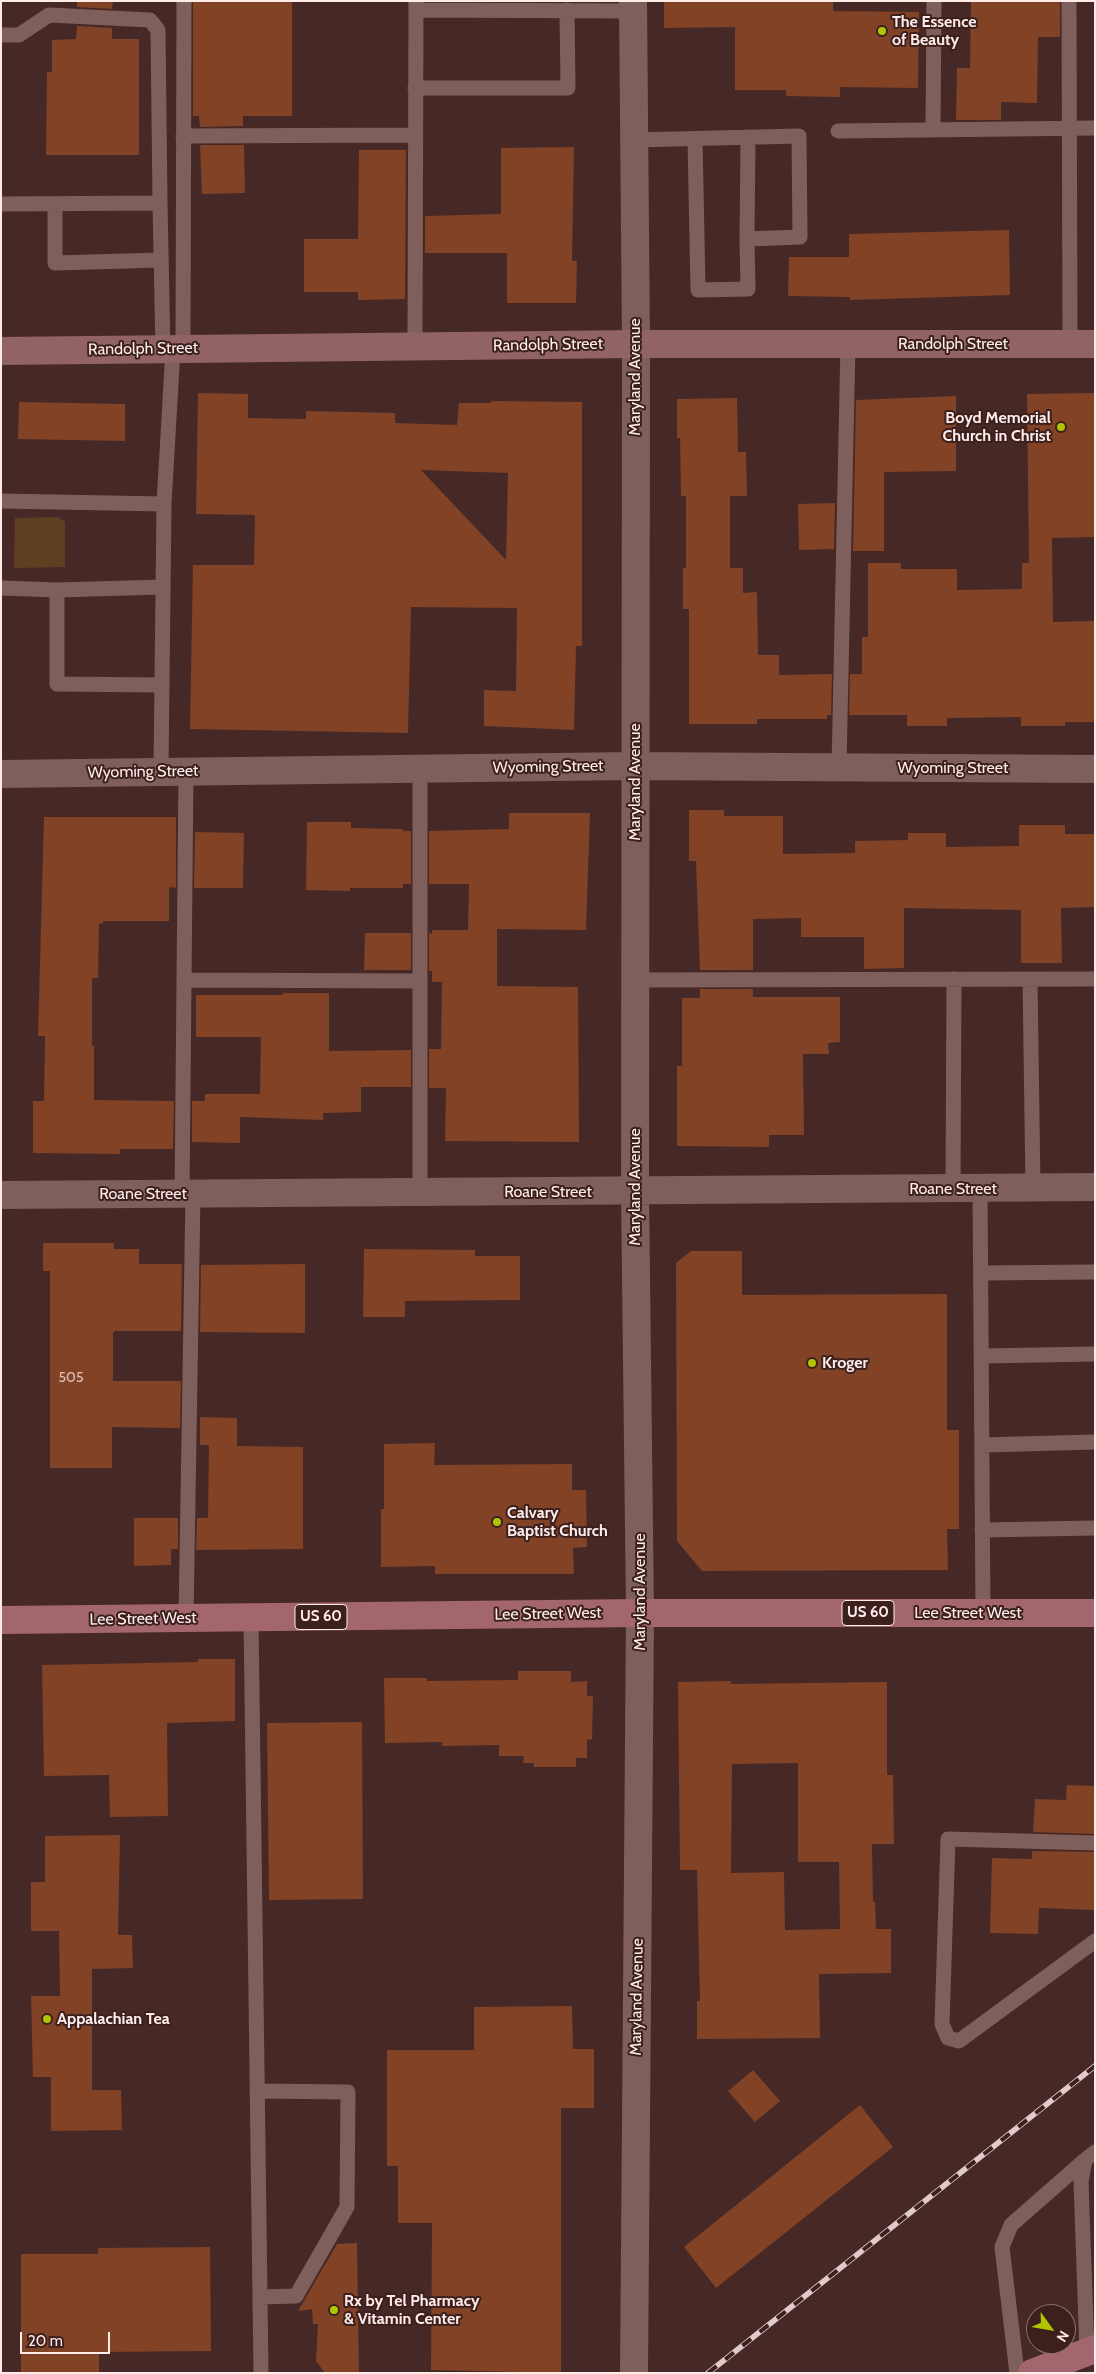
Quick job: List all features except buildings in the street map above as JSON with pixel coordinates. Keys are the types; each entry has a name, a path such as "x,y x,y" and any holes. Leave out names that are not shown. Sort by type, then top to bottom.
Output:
{"main road":[{"name":"Randolph Street","path":"1,351 636,344 1082,344"},
{"name":"Lee Street West","path":"1,1620 640,1614 1095,1613"},
{"path":"1032,2373 1091,2351"}],"street":[{"name":"Maryland Avenue","path":"633,6 636,344 635,1191 640,1614 634,2373"},
{"name":"Wyoming Street","path":"1,774 636,766 1095,768"},
{"name":"Roane Street","path":"1,1194 1095,1187"}],"lane":[{"path":"184,1 183,136 164,504 161,685 174,772 184,980 187,1194 186,1618"},
{"path":"933,130 934,1"},
{"path":"1069,1 1070,128 1082,344"},
{"path":"415,346 416,5 567,10 633,6"},
{"path":"416,88 568,88 567,10"},
{"path":"1,35 20,35 50,15 150,20 158,30 161,260 173,349"},
{"path":"838,131 1095,128"},
{"path":"183,136 415,135"},
{"path":"634,140 799,136 800,238 747,239"},
{"path":"695,139 698,290 748,289 748,138"},
{"path":"1,204 160,203"},
{"path":"55,204 55,263 161,260"},
{"path":"840,767 848,344"},
{"path":"1,501 164,504"},
{"path":"1,588 57,590 163,587"},
{"path":"57,590 57,684 161,685"},
{"path":"420,768 420,1192"},
{"path":"953,1188 954,979"},
{"path":"184,980 420,981"},
{"path":"635,980 1095,980"},
{"path":"1030,980 1033,1188"},
{"path":"980,1188 983,1613"},
{"path":"981,1272 1095,1272"},
{"path":"982,1356 1095,1354"},
{"path":"982,1445 1095,1442"},
{"path":"982,1530 1095,1528"},
{"path":"251,1617 261,2373"},
{"path":"1095,1843 948,1839 942,2024 948,2038 959,2041 1095,1941"},
{"path":"257,2091 348,2092 347,2207 296,2296 260,2297"},
{"path":"1090,2156 1081,2182 1091,2351"},
{"path":"1017,2373 1002,2247 1011,2225 1090,2156"}],"shaded area":[{"path":"58,517 65,522 65,567 14,568 15,518"}],"railway":[{"path":"708,2373 1095,2066"}],"place":[{"name":"The Essence of Beauty","path":"882,31"},
{"name":"Boyd Memorial Church in Christ","path":"1061,427"},
{"name":"Kroger","path":"812,1363"},
{"name":"Calvary Baptist Church","path":"497,1522"},
{"name":"Appalachian Tea","path":"47,2019"},
{"name":"Rx by Tel Pharmacy & Vitamin Center","path":"334,2310"}]}
